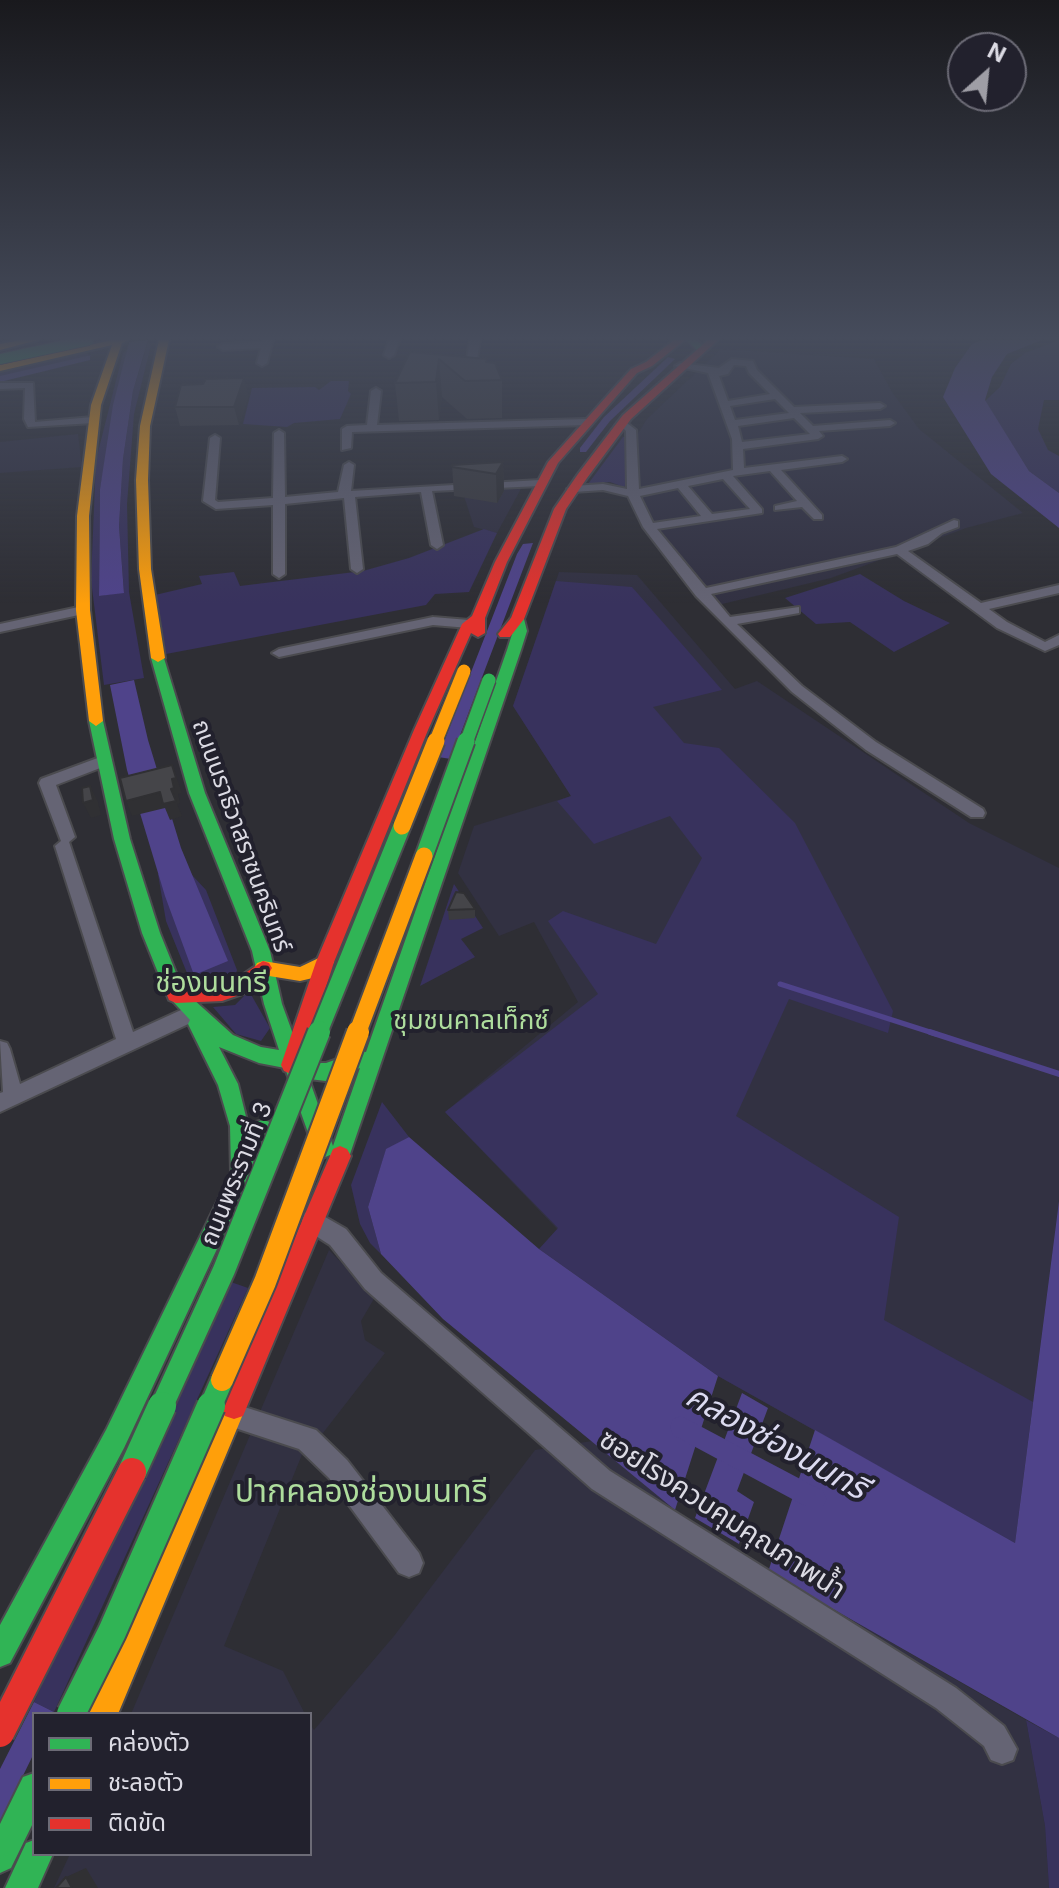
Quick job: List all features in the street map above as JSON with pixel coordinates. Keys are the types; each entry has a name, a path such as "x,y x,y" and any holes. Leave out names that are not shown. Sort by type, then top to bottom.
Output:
{"main road":[{"path":"92,428 83,516 83,610 91,688 103,761 134,883 176,995 192,1013 226,1041 244,1050 292,1061 310,1071 326,1072 369,1056 378,1048"},
{"name":"ถนนนราธิวาสราชนครินทร์","path":"145,428 142,480 145,569 159,667 189,770 261,951 263,968 292,1061 333,1175"},
{"name":"ถนนพระรามที่ 3","path":"0,1653 115,1439 240,1180 292,1061 325,962 421,730 540,483 581,428"},
{"path":"72,1712 151,1546 265,1282 508,628 517,619 560,509 619,428"},
{"path":"104,1712 333,1175 514,650 520,631 517,619"},
{"name":"ถนนพระรามที่ 3","path":"0,1733 139,1458 224,1270 464,671 480,625 474,621"},
{"path":"176,995 222,993 238,988 263,968 300,974 310,972 325,962 340,979 356,986 380,986 403,973"},
{"path":"192,1013 228,1084 237,1114 240,1126 240,1180"},
{"path":"189,1284 214,1274 241,1274 264,1287 277,1309"},
{"path":"0,1857 32,1792"},
{"path":"21,1888 36,1856"}],"street":[{"path":"346,448 352,428"},
{"path":"352,428 353,460 346,494 357,569"},
{"path":"629,428 633,494 649,527 727,622 797,689 871,746 977,813"},
{"path":"733,428 738,446 739,472"},
{"path":"810,429 822,428"},
{"path":"738,446 818,436 810,429"},
{"path":"279,433 279,574"},
{"path":"215,438 211,504 540,483"},
{"path":"573,489 603,487 633,494 739,472 842,459"},
{"path":"774,469 818,517"},
{"path":"649,527 758,511 726,475"},
{"path":"681,484 709,518"},
{"path":"426,488 437,545"},
{"path":"779,508 805,503"},
{"path":"701,593 899,550 924,541 938,530 954,524"},
{"path":"899,550 977,608 1045,647 1059,639"},
{"path":"977,608 1059,589"},
{"path":"0,628 83,610"},
{"path":"727,622 794,610"},
{"path":"279,653 433,621 474,621"},
{"path":"103,761 47,783 127,1042"},
{"path":"0,1049 7,1099 192,1013"},
{"name":"ซอยโรงควบคุมคุณภาพน้ำ","path":"313,1221 338,1237 373,1281 398,1304 601,1480 946,1698 994,1736 1002,1749"},
{"path":"232,1415 307,1439 338,1469 409,1563"}],"shaded area":[{"path":"104,428 112,428 100,489 99,596 124,592 119,526 128,428 133,428 127,504 129,592 144,678 104,685 91,580 96,460"},
{"path":"109,428 128,428 119,526 124,593 99,596 100,489"},
{"path":"641,428 918,428 1023,513 966,528 831,578 718,605 659,533 641,501 637,435"},
{"path":"962,428 1002,428 1029,471 1059,493 1059,528 991,474"},
{"path":"1002,428 1038,428 1048,450 1059,456 1059,493 1029,471"},
{"path":"78,434 82,467 0,473 0,442"},
{"path":"626,437 624,487 610,482 588,484"},
{"path":"523,485 497,533 474,527 462,490"},
{"path":"484,529 497,533 469,592 435,594 426,605 166,654 155,595 202,584 199,576 234,572 240,586 363,571 409,558"},
{"path":"533,543 451,759 438,757 517,554 523,544"},
{"path":"559,572 637,575 735,689 757,681 969,823 1059,868 1059,1200 1015,1543 718,1376 557,1229 445,1112 578,1002 534,922 499,936 458,873 474,826 571,796 513,706"},
{"path":"860,574 904,601 950,623 894,652 850,622 816,624 785,598"},
{"path":"556,581 632,587 722,690 653,707 684,743 719,748 795,823 893,1011 888,1033 789,999 736,1116 899,1217 884,1320 1033,1402 1015,1543 718,1376 539,1249 558,1228 445,1112 598,994 548,921 563,911 656,944 702,858 670,816 594,844 557,801 571,796 513,706"},
{"path":"134,680 148,740 181,848 228,961 194,975 165,896 127,770 110,685"},
{"path":"158,874 192,875 206,890 237,970 234,980 191,983 166,921"},
{"path":"454,884 483,928 461,939 475,957 420,986"},
{"path":"249,991 270,1028 261,1041 236,1034 213,1007 235,1005"},
{"path":"382,1102 409,1137 386,1150 368,1207 381,1254 370,1243 360,1224 351,1185"},
{"path":"409,1137 539,1249 718,1376 675,1510 443,1319 381,1254 368,1207 386,1149"},
{"path":"1059,1201 1059,1738 768,1572 815,1430 1015,1543"},
{"path":"329,1250 375,1297 361,1321 365,1340 385,1353 323,1433 312,1430 224,1646 283,1671 304,1712 132,1712"},
{"path":"228,1281 248,1288 54,1712 34,1702"},
{"path":"742,1393 768,1408 737,1491 754,1502 739,1544 695,1518"},
{"path":"592,1441 675,1510 768,1572 1026,1720 1045,1826 1049,1888 54,1888 69,1856 312,1856 312,1727 314,1730 394,1636 535,1450"},
{"path":"34,1702 54,1712 32,1712 32,1757 0,1823 0,1769"},
{"path":"1026,1720 1059,1738 1059,1888 1049,1888 1045,1826"}],"building":[{"path":"503,462 496,474 452,467 452,465"},
{"path":"172,765 176,778 172,779 174,788 171,789 176,801 163,804 160,792 126,801 120,778"},
{"path":"90,786 93,800 83,803 82,788"},
{"path":"456,892 464,893 475,909 448,910"},
{"path":"66,1877 72,1888 56,1888"}],"waterway":[{"path":"583,450 600,428"},
{"path":"780,984 936,1034"},
{"path":"930,1032 1059,1074"},
{"name":"คลองช่องนนทรี","path":"681,1427 815,1499"}],"traffic: fast":[{"path":"340,1156 514,650 520,631 517,619"},
{"path":"158,658 197,793 261,951 273,1004 323,1148"},
{"path":"424,856 489,680"},
{"path":"96,721 122,839 151,933 176,995 226,1041 259,1055 292,1061 310,1071 326,1072 361,1059"},
{"path":"132,1472 224,1270 402,826"},
{"path":"198,1024 228,1084 240,1126 240,1170"},
{"path":"0,1653 115,1439 263,1129"},
{"path":"72,1712 112,1632 222,1380"},
{"path":"0,1857 32,1792"},
{"path":"21,1888 36,1856"}],"traffic: slow":[{"path":"93,428 83,516 83,610 96,721"},
{"path":"145,428 142,480 145,569 158,658"},
{"path":"402,826 464,671"},
{"path":"222,1380 265,1282 424,856"},
{"path":"263,968 300,974 310,972 325,962"},
{"path":"104,1712 234,1407"}],"traffic: jam":[{"path":"478,633 478,618 501,562 553,462 583,428"},
{"path":"505,634 517,619 560,509 619,428"},
{"path":"291,1065 325,962 421,730 469,624 478,618"},
{"path":"176,995 222,993 238,988 263,968"},
{"path":"234,1407 340,1156"},
{"path":"0,1733 132,1472"}],"district":[{"name":"ช่องนนทรี","path":"211,984"},
{"name":"ชุมชนคาลเท็กซ์","path":"471,1021"},
{"name":"ปากคลองช่องนนทรี","path":"361,1492"}]}
